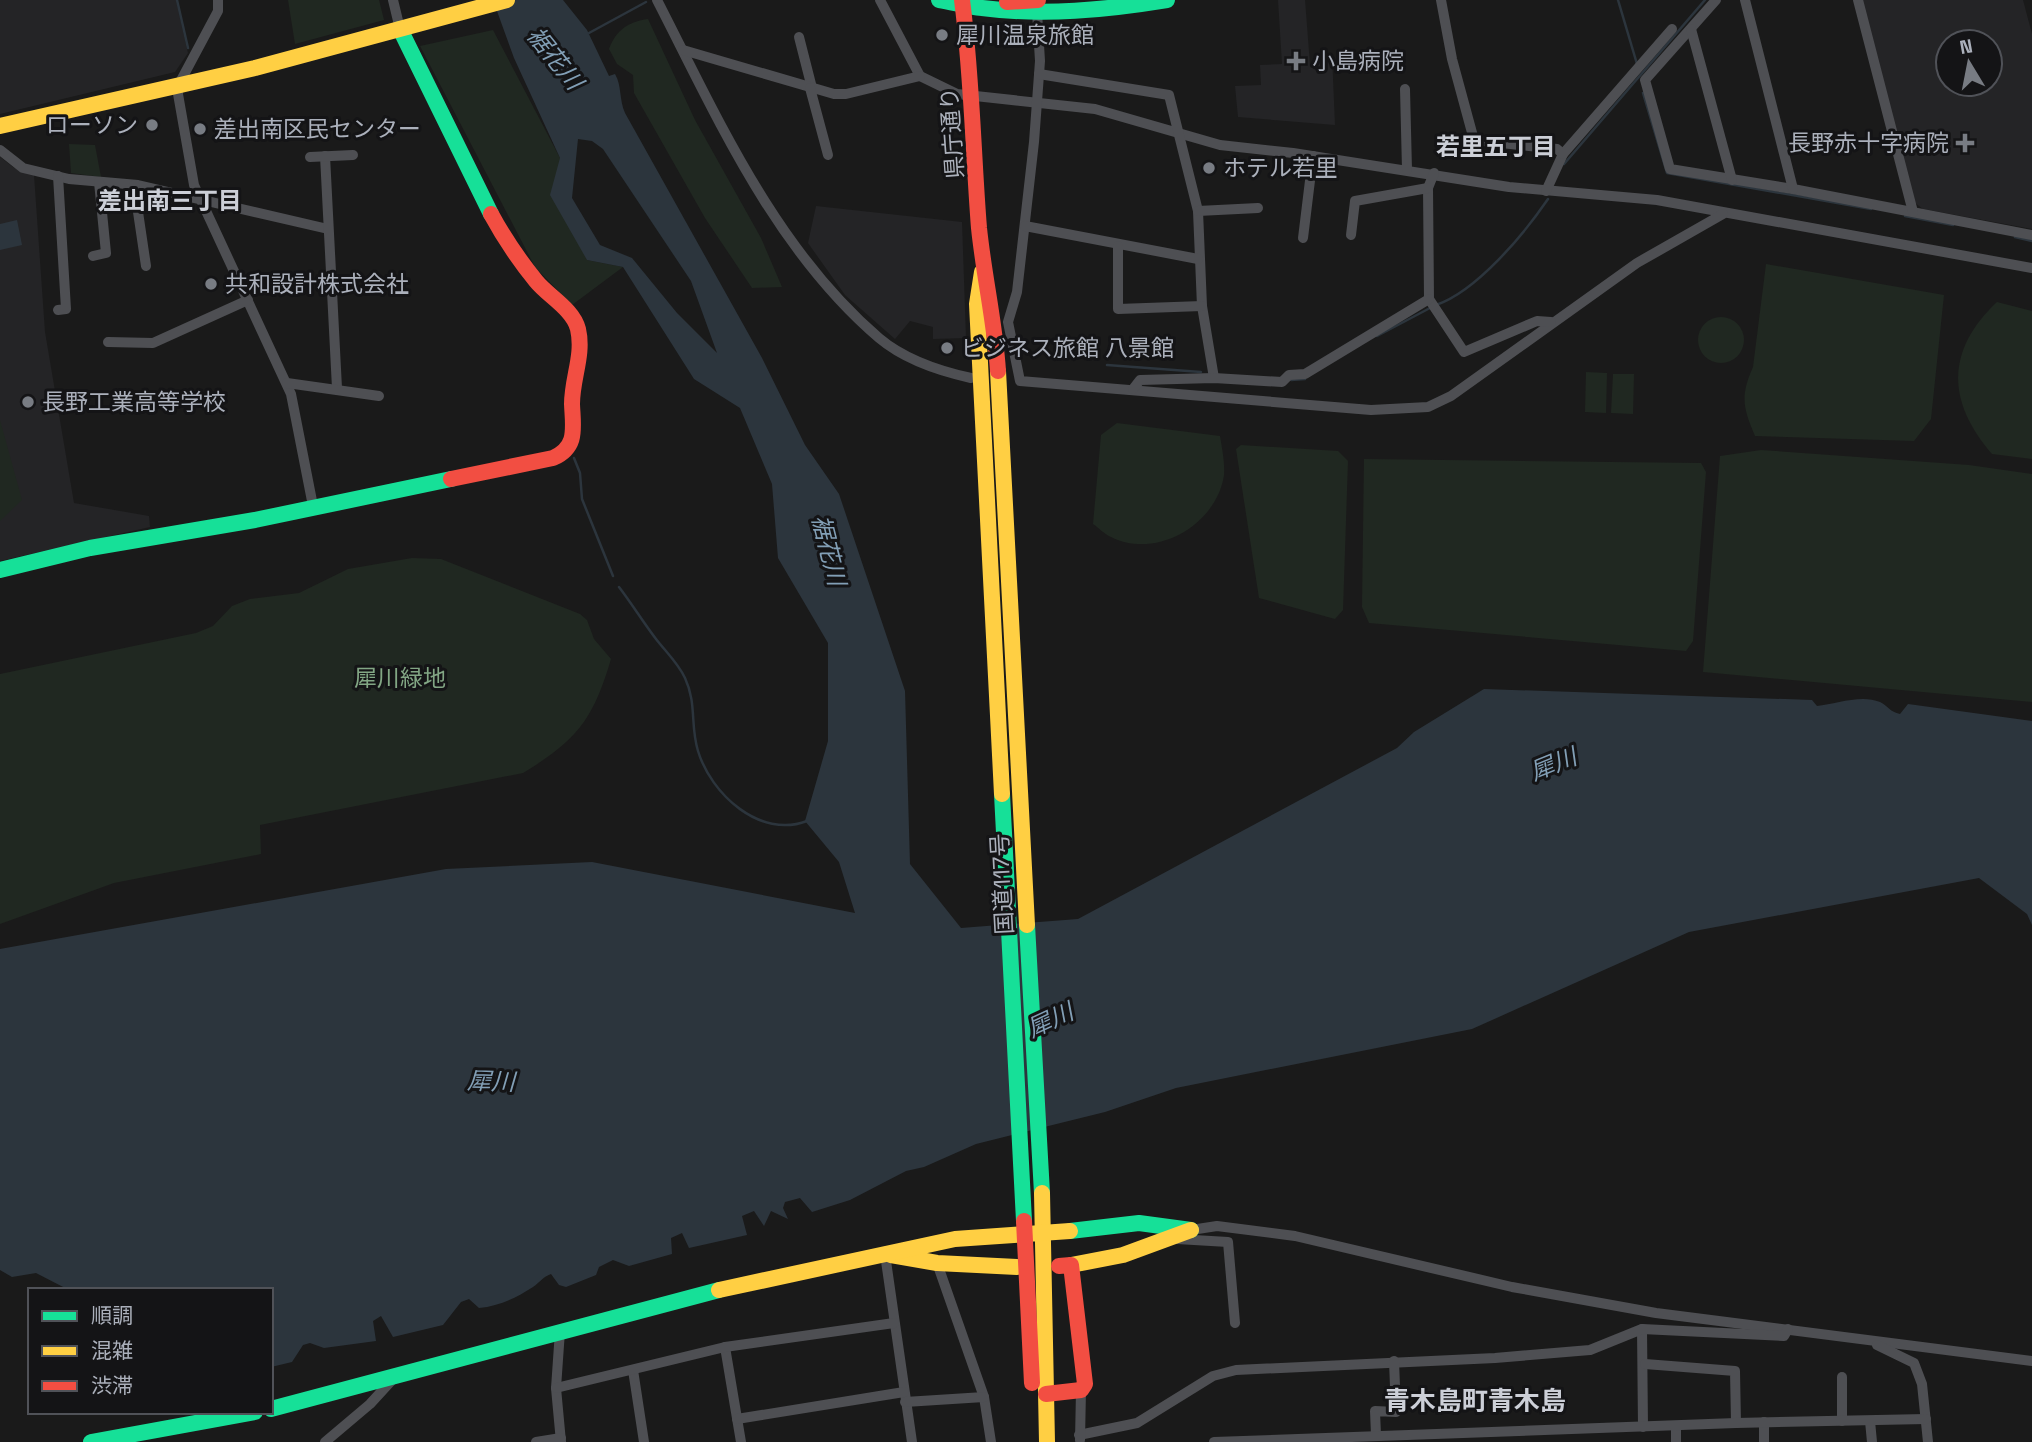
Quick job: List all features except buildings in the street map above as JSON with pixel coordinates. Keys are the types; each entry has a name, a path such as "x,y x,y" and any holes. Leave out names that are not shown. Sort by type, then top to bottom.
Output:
{"main road":[{"path":"0,126 255,68 507,0"},
{"path":"939,0 1036,3 1101,11 1167,0"},
{"name":"県庁通り","path":"962,1 973,95 983,263 992,296 994,324"},
{"path":"0,570 90,548 255,520 553,458 566,452 573,441 572,396 580,360 578,329 573,318 531,276 505,240 456,147 405,28"},
{"name":"国道117号","path":"994,324 984,386 1034,1442"},
{"name":"国道117号","path":"984,386 1043,1214 1047,1442"},
{"path":"273,1409 391,1380 479,1352 733,1286 955,1239 1133,1222 1191,1230"},
{"path":"1046,1394 1080,1391 1085,1384 1065,1265 1123,1255 1191,1230"},
{"path":"885,1254 937,1263 1017,1266"},
{"path":"91,1442 131,1438 245,1414"}],"street":[{"path":"218,0 219,10 180,84 178,94 194,185 203,199 287,383 313,506"},
{"path":"393,0 405,28"},
{"path":"657,0 706,99 761,195 833,292 880,339 937,370 984,386"},
{"path":"880,0 920,76 957,94 1037,102 1114,114 1220,145 1434,173 1546,191 1657,200 2032,268"},
{"path":"1441,0 1452,60 1474,140 1557,149 1563,155"},
{"path":"1716,0 1645,80 1670,169 1793,189 2032,235"},
{"path":"1745,0 1793,189"},
{"path":"1858,0 1913,212"},
{"path":"1036,3 1039,74 1025,226 1014,306 994,324 1020,381 1371,410 1428,407 1478,378 1551,322 1637,263 1723,214"},
{"path":"1546,191 1563,155 1672,29"},
{"path":"1690,29 1732,180"},
{"path":"799,37 828,155"},
{"path":"683,50 811,88 846,94 920,76"},
{"path":"1039,74 1169,95 1198,211 1202,306 1214,378"},
{"path":"1405,89 1407,170"},
{"path":"0,150 23,168 58,176 134,185 328,229"},
{"path":"310,157 353,155"},
{"path":"325,156 337,388"},
{"path":"1303,238 1313,156"},
{"path":"1434,173 1428,188 1432,304 1464,352 1537,321 1551,322"},
{"path":"58,176 66,309"},
{"path":"93,256 106,253 99,181"},
{"path":"134,185 146,266"},
{"path":"1350,235 1355,201 1428,188"},
{"path":"1198,211 1258,208"},
{"path":"1025,226 1118,246 1198,259"},
{"path":"1118,246 1118,309 1202,306"},
{"path":"108,342 153,343 247,300"},
{"path":"1133,389 1140,380 1286,378 1305,373 1432,304"},
{"path":"287,383 379,396"},
{"path":"1191,1230 1217,1226 1295,1236 1570,1298 1656,1313 2032,1361"},
{"path":"1167,1238 1228,1242 1235,1323"},
{"path":"885,1254 912,1442"},
{"path":"937,1263 984,1397 991,1442"},
{"path":"556,1388 726,1347 894,1323"},
{"path":"1080,1391 1079,1438 1137,1423 1213,1376 1236,1370 1495,1358 1590,1350 1642,1329 1784,1336 1788,1329"},
{"path":"1642,1329 1645,1364 1643,1427"},
{"path":"536,1442 561,1440 556,1388 560,1331"},
{"path":"1861,1339 1904,1356 1914,1363 1922,1384 1928,1442"},
{"path":"726,1347 741,1442"},
{"path":"1376,1435 1375,1411 1396,1412 1394,1361"},
{"path":"1645,1364 1735,1371 1736,1423"},
{"path":"633,1370 644,1442"},
{"path":"1842,1377 1842,1421"},
{"path":"332,1440 391,1380"},
{"path":"737,1419 905,1397 984,1397"},
{"path":"1214,1442 1358,1439 1376,1435 1764,1422 1926,1419"},
{"path":"1870,1421 1872,1442"},
{"path":"1764,1422 1764,1442"},
{"path":"1676,1426 1676,1442"},
{"path":"1621,1428 1621,1442"}],"shaded area":[{"path":"0,0 176,0 188,53 175,72 0,114"},
{"name":"小島病院","path":"1278,0 1305,0 1310,65 1315,64 1315,57 1332,55 1335,125 1238,117 1235,86 1261,85 1260,65 1282,64"},
{"name":"長野赤十字病院","path":"1862,0 2023,0 2032,34 2032,229 1923,209 1914,202"},
{"name":"長野工業高等学校","path":"0,157 13,167 34,175 45,332 74,503 149,516 150,527 0,561"},
{"path":"816,206 962,222 966,338 933,339 933,327 910,321 895,339 845,295 808,243"}],"green space":[{"path":"288,0 379,0 384,20 295,44"},
{"path":"648,19 695,120 761,238 782,287 752,288 705,218 634,93 633,75 617,64 609,49 624,28 634,22"},
{"path":"493,30 560,158 587,260 623,267 572,305 535,267 420,46"},
{"path":"69,144 95,145 101,177 71,173"},
{"path":"1766,264 1944,295 1931,419 1914,441 1755,436 1746,410 1745,394 1753,367"},
{"path":"1997,302 2032,311 2032,459 1992,454 1977,435 1960,396 1958,377 1968,339 1980,320"},
{"path":"1721,317 1737,324 1744,340 1737,356 1721,363 1705,356 1698,340 1705,324"},
{"path":"1586,372 1607,373 1606,413 1585,412"},
{"path":"1613,374 1634,374 1633,414 1611,413"},
{"path":"0,420 22,500 0,521"},
{"path":"1117,423 1220,436 1224,475 1219,493 1210,509 1182,533 1147,544 1129,543 1108,536 1093,524 1101,435"},
{"path":"1241,445 1338,451 1348,461 1343,610 1335,619 1259,598 1236,449"},
{"path":"1761,450 1969,465 2032,474 2032,702 1703,672 1720,456"},
{"path":"1364,459 1701,463 1706,472 1693,641 1686,651 1369,623 1362,607"},
{"name":"犀川緑地","path":"412,558 441,559 580,614 587,620 594,639 611,659 597,698 570,739 523,773 260,825 261,854 114,883 0,924 0,674 196,633 213,626 232,606 250,599 299,593 348,569"}],"water":[{"path":"493,0 563,0 587,30 609,76 615,74 625,113 762,358 805,445 839,494 905,691 910,864 961,928 1078,919 1397,748 1414,732 1484,689 1812,700 1817,706 1865,699 1880,702 1900,714 1908,704 2032,721 2032,925 2027,914 1979,878 1689,932 1472,1029 1176,1088 1105,1112 976,1144 924,1167 906,1171 850,1200 812,1212 800,1198 785,1202 783,1208 788,1219 771,1211 764,1226 754,1211 742,1216 747,1235 689,1248 682,1233 671,1238 672,1254 629,1266 613,1260 599,1267 596,1275 566,1287 559,1285 551,1274 507,1301 479,1308 469,1299 461,1302 443,1325 393,1337 381,1316 373,1321 376,1341 324,1348 310,1343 303,1345 292,1362 273,1367 273,1288 65,1288 36,1273 12,1277 0,1270 0,949 446,869 592,862 855,913 839,862 805,821 828,741 828,643 778,558 772,484 740,408 694,379 623,267 587,260 550,195 560,158 514,58","holes":["578,139 592,141 603,149 691,281 717,353 677,313 632,258 600,245 572,198"]},
{"path":"17,220 22,245 0,250 0,224"}],"waterway":[{"path":"177,0 188,48"},
{"path":"1618,0 1637,64"},
{"path":"1564,164 1705,0"},
{"path":"589,33 646,2"},
{"path":"1643,93 1667,173 1871,209"},
{"path":"1436,305 1452,298 1483,275 1513,244 1548,199"},
{"path":"1905,216 1953,225"},
{"path":"2015,237 2032,241"},
{"path":"1377,336 1430,308"},
{"path":"1107,365 1201,372"},
{"path":"1291,380 1305,379"},
{"path":"574,458 580,473 582,499 613,576"},
{"path":"619,587 685,678 691,697 698,751 714,783 740,809 755,818 772,824 789,825 807,821"}],"traffic: fast":[{"path":"939,0 1028,12 1098,9 1167,0"},
{"path":"400,29 491,214"},
{"path":"0,570 90,548 255,520 451,479"},
{"path":"1002,794 1024,1221"},
{"path":"1027,925 1042,1193"},
{"path":"1070,1231 1139,1223 1191,1230"},
{"path":"273,1408 719,1290"},
{"path":"91,1442 244,1414"}],"traffic: slow":[{"path":"0,126 255,68 507,0"},
{"path":"982,272 977,304 1002,794"},
{"path":"998,371 1027,925"},
{"path":"1042,1193 1047,1442"},
{"path":"1071,1265 1123,1255 1191,1230"},
{"path":"719,1290 955,1239 1070,1231"},
{"path":"891,1255 937,1263 1017,1267"}],"traffic: jam":[{"path":"962,0 979,228 998,371"},
{"path":"1007,2 1038,0"},
{"path":"451,479 553,458 567,448 572,436 572,404 580,348 578,329 571,315 541,287 524,265 491,214"},
{"path":"1024,1221 1032,1383"},
{"path":"1046,1394 1081,1390 1085,1384 1071,1265 1059,1266"}],"place":[{"name":"犀川温泉旅館","path":"942,35"},
{"name":"小島病院","path":"1296,61"},
{"name":"ローソン","path":"152,125"},
{"name":"差出南区民センター","path":"200,129"},
{"name":"長野赤十字病院","path":"1965,143"},
{"name":"ホテル若里","path":"1209,168"},
{"name":"共和設計株式会社","path":"211,284"},
{"name":"ビジネス旅館 八景館","path":"947,348"},
{"name":"長野工業高等学校","path":"28,402"}],"district":[{"name":"若里五丁目","path":"1496,146"},
{"name":"差出南三丁目","path":"170,200"},
{"name":"青木島町青木島","path":"1475,1401"}],"water label":[{"name":"裾花川","path":"555,58"},
{"name":"裾花川","path":"829,550"},
{"name":"犀川","path":"1553,764"},
{"name":"犀川","path":"1050,1020"},
{"name":"犀川","path":"491,1081"}]}
